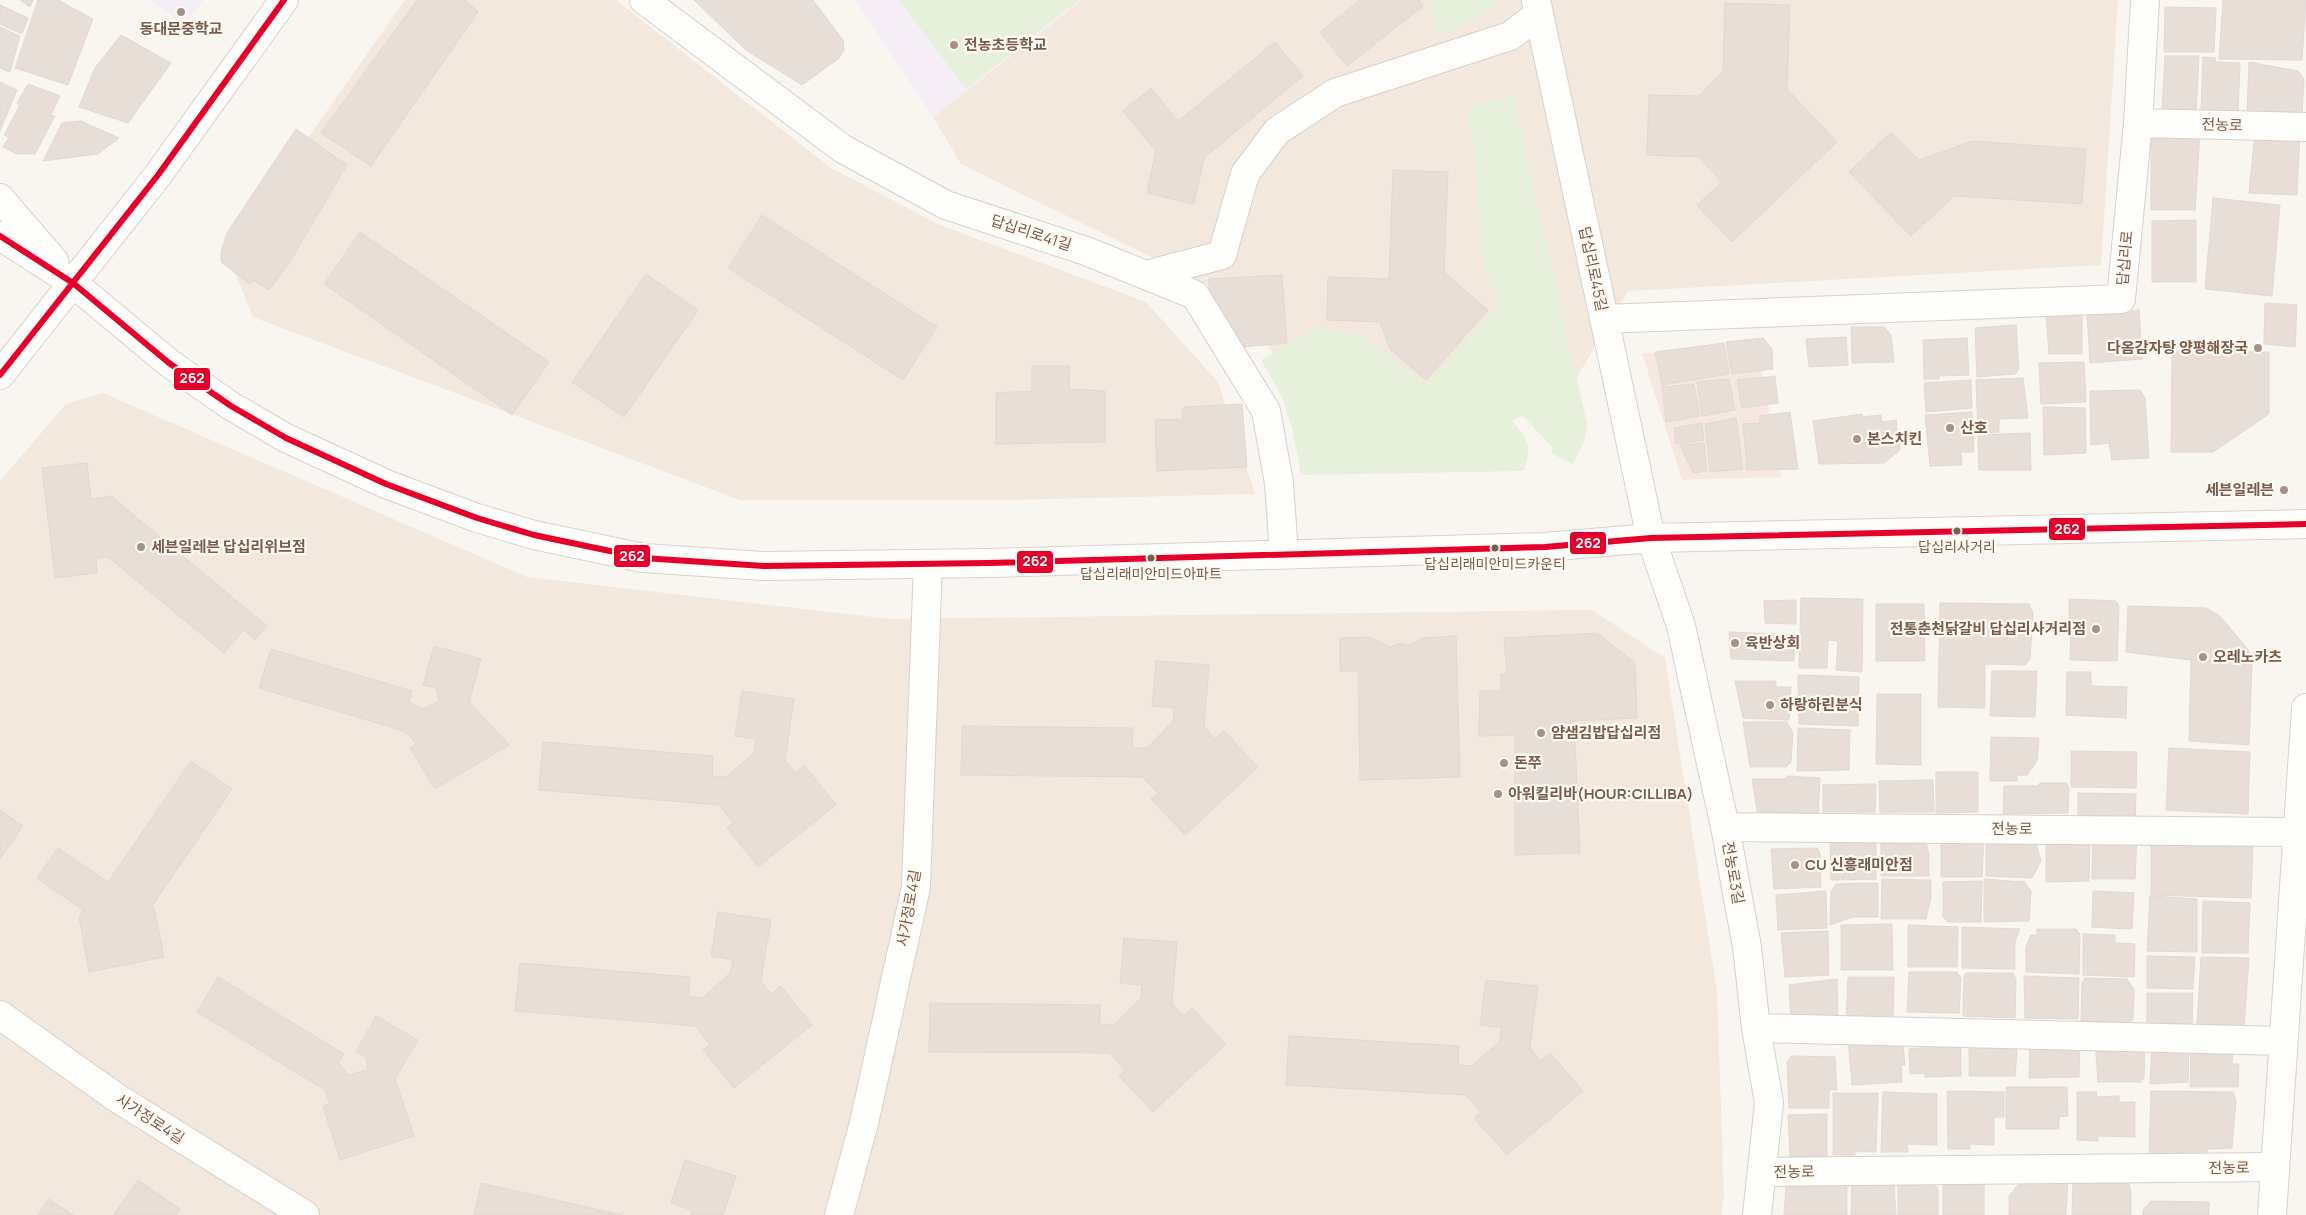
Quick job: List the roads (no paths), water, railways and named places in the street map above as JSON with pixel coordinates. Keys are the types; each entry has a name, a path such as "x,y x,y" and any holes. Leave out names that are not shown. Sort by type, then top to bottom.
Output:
{"street":[{"path":"0,375 158,175 284,0"},
{"name":"답십리로41길","path":"644,0 852,154 946,205 1086,251 1195,295 1266,411 1280,483 1284,554"},
{"path":"2138,122 2145,0"},
{"path":"1146,275 1222,255 1245,174 1277,131 1334,93 1510,36 1537,7"},
{"name":"답십리로45길","path":"1537,7 1651,538"},
{"name":"전농로","path":"2138,122 2306,127"},
{"name":"답십리로","path":"1604,319 2121,299 2138,122"},
{"path":"0,198 73,283"},
{"path":"0,236 73,283 169,363 231,406 286,438 386,484 476,518 534,535 643,558 764,566 928,564 1545,547 1651,538 2306,524"},
{"name":"전농로3길","path":"1651,538 1681,626 1725,827 1747,948 1756,1028 1769,1103 1757,1215"},
{"name":"사가정로4길","path":"839,1215 864,1123 916,887 928,564"},
{"path":"2272,1215 2306,708"},
{"name":"전농로","path":"1725,827 2298,832"},
{"name":"사가정로4길","path":"0,1015 117,1098 305,1215"},
{"path":"1756,1028 2283,1041"},
{"name":"전농로","path":"1762,1172 2276,1167"}],"place":[{"name":"동대문중학교","path":"181,12"},
{"name":"전농초등학교","path":"954,45"},
{"name":"다옴감자탕 양평해장국","path":"2258,348"},
{"name":"산호","path":"1950,428"},
{"name":"본스치킨","path":"1857,439"},
{"name":"세븐일레븐","path":"2284,490"},
{"name":"답십리사거리","path":"1957,531"},
{"name":"세븐일레븐 답십리위브점","path":"141,547"},
{"name":"답십리래미안미드카운티","path":"1495,548"},
{"name":"답십리래미안미드아파트","path":"1151,558"},
{"name":"전통춘천닭갈비 답십리사거리점","path":"2096,629"},
{"name":"육반상회","path":"1735,643"},
{"name":"오레노카츠","path":"2203,657"},
{"name":"하랑하린분식","path":"1770,705"},
{"name":"얌샘김밥답십리점","path":"1541,733"},
{"name":"돈쭈","path":"1504,763"},
{"name":"아워킬리바(HOUR:CILLIBA)","path":"1498,794"},
{"name":"CU 신흥래미안점","path":"1795,865"}]}
